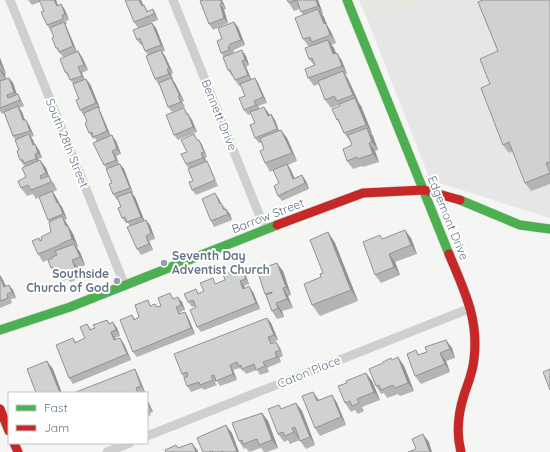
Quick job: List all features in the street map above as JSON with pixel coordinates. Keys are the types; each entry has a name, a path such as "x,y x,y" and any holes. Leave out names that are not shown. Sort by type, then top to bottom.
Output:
{"street":[{"name":"South 28th Street","path":"10,0 125,286"},
{"name":"Bennett Drive","path":"173,0 265,229"},
{"name":"Edgemont Drive","path":"346,0 471,308 475,328 476,348 473,370 463,397 458,424 461,452"},
{"name":"Barrow Street","path":"0,330 70,307 265,229 363,193 394,190 424,190 455,198 520,225 550,229"},
{"name":"Caton Place","path":"148,436 471,308"},
{"path":"0,409 8,429"},
{"path":"107,452 127,444"}],"shaded area":[{"path":"359,0 422,0 368,21"},
{"path":"422,0 550,0 550,218 430,180 368,21"}],"building":[{"path":"39,0 54,0 57,6 61,4 65,14 62,15 63,19 47,25 41,12 44,11"},
{"path":"125,0 139,0 142,6 144,5 147,12 153,9 154,14 134,22"},
{"path":"220,0 222,3 220,4 224,18 209,24 200,1"},
{"path":"287,0 297,0 289,3"},
{"path":"297,0 316,0 318,6 301,12"},
{"path":"483,0 550,0 550,162 546,163 550,173 525,183 509,142 503,145 481,88 490,84 480,59 498,51 478,2"},
{"path":"318,9 324,24 326,23 330,35 312,42 310,37 303,39 295,18"},
{"path":"64,22 73,46 59,52 52,38 54,37 50,28"},
{"path":"234,22 241,40 230,44 228,47 229,50 221,53 217,41 222,39 218,28"},
{"path":"152,23 161,45 145,51 140,38 137,40 133,30"},
{"path":"328,40 333,54 337,53 342,66 308,78 305,69 315,65 312,58 309,59 305,48"},
{"path":"161,50 169,68 167,69 169,74 155,79 146,56"},
{"path":"242,50 245,60 242,61 248,75 235,80 230,70 228,70 223,57"},
{"path":"78,51 84,65 78,67 82,76 70,80 60,59"},
{"path":"343,71 353,95 337,101 334,96 325,100 318,81"},
{"path":"9,78 14,92 7,95 8,98 18,94 20,100 0,108 0,81"},
{"path":"171,78 180,96 178,96 181,102 168,107 159,83"},
{"path":"255,78 263,97 254,101 256,105 244,110 239,98 245,96 240,84"},
{"path":"86,79 96,103 80,110 76,100 79,99 73,84"},
{"path":"355,98 366,125 344,133 332,109 340,106 339,104"},
{"path":"18,106 23,120 26,120 30,131 13,136 4,112"},
{"path":"98,107 107,131 93,137 92,132 89,133 85,123 87,122 84,113"},
{"path":"264,107 268,116 271,114 277,129 255,138 250,125 255,123 250,112"},
{"path":"184,108 193,127 174,135 166,115"},
{"path":"367,128 372,142 369,143 373,154 358,159 357,157 347,161 343,149 352,145 348,135"},
{"path":"281,130 292,153 265,163 260,151 264,149 260,138"},
{"path":"29,134 38,153 35,154 36,159 24,163 23,160 20,160 17,151 19,150 15,140"},
{"path":"194,134 197,140 199,140 204,152 201,153 203,158 186,164 181,154 187,152 181,140"},
{"path":"112,135 117,149 112,151 116,160 104,165 93,143"},
{"path":"40,160 46,173 40,176 41,179 49,176 51,182 31,190 28,185 21,188 18,181 26,177 22,168"},
{"path":"207,161 215,180 192,190 189,182 193,181 188,169"},
{"path":"120,164 130,188 113,194 109,184 112,183 106,169"},
{"path":"287,164 293,179 302,175 305,183 278,196 274,186 279,183 273,170"},
{"path":"52,191 63,214 48,220 39,197"},
{"path":"131,192 141,217 127,222 125,217 122,218 118,208 121,207 117,197"},
{"path":"215,193 220,204 221,203 224,210 226,209 228,214 211,221 202,199"},
{"path":"62,216 66,226 68,226 72,239 38,254 32,241 39,238 40,241 42,240 41,237 51,232 49,222"},
{"path":"146,220 151,233 146,236 149,244 137,249 127,227"},
{"path":"405,230 411,245 389,254 394,267 375,275 363,242 380,235 382,239"},
{"path":"328,232 351,290 312,305 304,284 321,277 320,274 323,273 310,240"},
{"path":"74,244 80,257 72,260 76,270 64,274 63,271 57,273 53,267 51,268 48,260 57,255 55,251"},
{"path":"277,263 286,287 283,288 287,299 276,303 278,308 272,311 266,295 272,292 265,294 257,270"},
{"path":"242,271 246,279 240,281 243,289 249,286 256,303 197,327 190,310 196,307 193,300 188,302 184,294 196,289 198,294 204,291 200,283 213,278 215,284 225,280 223,274 230,272 231,275"},
{"path":"0,276 4,287 9,285 12,292 7,294 8,298 0,301"},
{"path":"170,293 173,299 178,297 181,305 176,307 179,314 185,312 191,328 133,352 120,320 132,315 134,320 139,317 135,305 148,300 150,306 155,304 157,307 161,306 158,298"},
{"path":"267,318 274,335 268,337 271,344 276,342 280,350 275,352 277,357 263,362 265,366 256,370 254,364 242,369 241,365 239,366 237,362 230,365 233,374 216,381 214,375 211,376 213,380 200,385 199,382 187,386 184,378 188,376 187,372 182,374 174,354"},
{"path":"107,320 109,324 113,322 116,330 111,332 114,340 120,338 127,354 69,378 56,345 73,338 75,343 85,338 80,327 87,324 90,330 95,328 93,325"},
{"path":"446,340 450,349 440,353 445,364 415,376 407,354 416,350 418,355 427,352 425,347"},
{"path":"398,357 408,383 395,388 393,385 381,390 379,385 376,386 369,369 391,358 392,360"},
{"path":"47,361 60,392 36,392 27,369"},
{"path":"135,369 141,386 136,388 138,392 76,392"},
{"path":"550,369 550,390 543,372"},
{"path":"366,373 374,392 357,399 359,403 352,406 350,401 345,403 338,386"},
{"path":"313,392 317,401 332,395 341,417 315,428 302,396"},
{"path":"296,403 310,437 300,441 295,427 292,428 294,432 285,436 283,432 278,434 268,409 279,405 281,409"},
{"path":"262,413 272,440 259,445 257,439 243,444 242,440 239,441 232,423"},
{"path":"226,425 237,452 203,452 197,438"},
{"path":"423,434 430,452 408,452 416,449 412,439"},
{"path":"192,443 196,452 166,452 165,450 176,445 178,448"}],"traffic: fast":[{"path":"347,0 449,254"},
{"path":"460,200 520,225 550,229"},
{"path":"0,330 70,307 277,225"}],"traffic: jam":[{"path":"277,225 363,193 424,190 460,200"},
{"path":"449,254 469,305 475,344 473,364 459,416 458,431 461,452"},
{"path":"0,409 8,429"},
{"path":"14,444 18,452"}],"place":[{"name":"Seventh Day Adventist Church","path":"164,263"},
{"name":"Southside Church of God","path":"117,281"}]}
